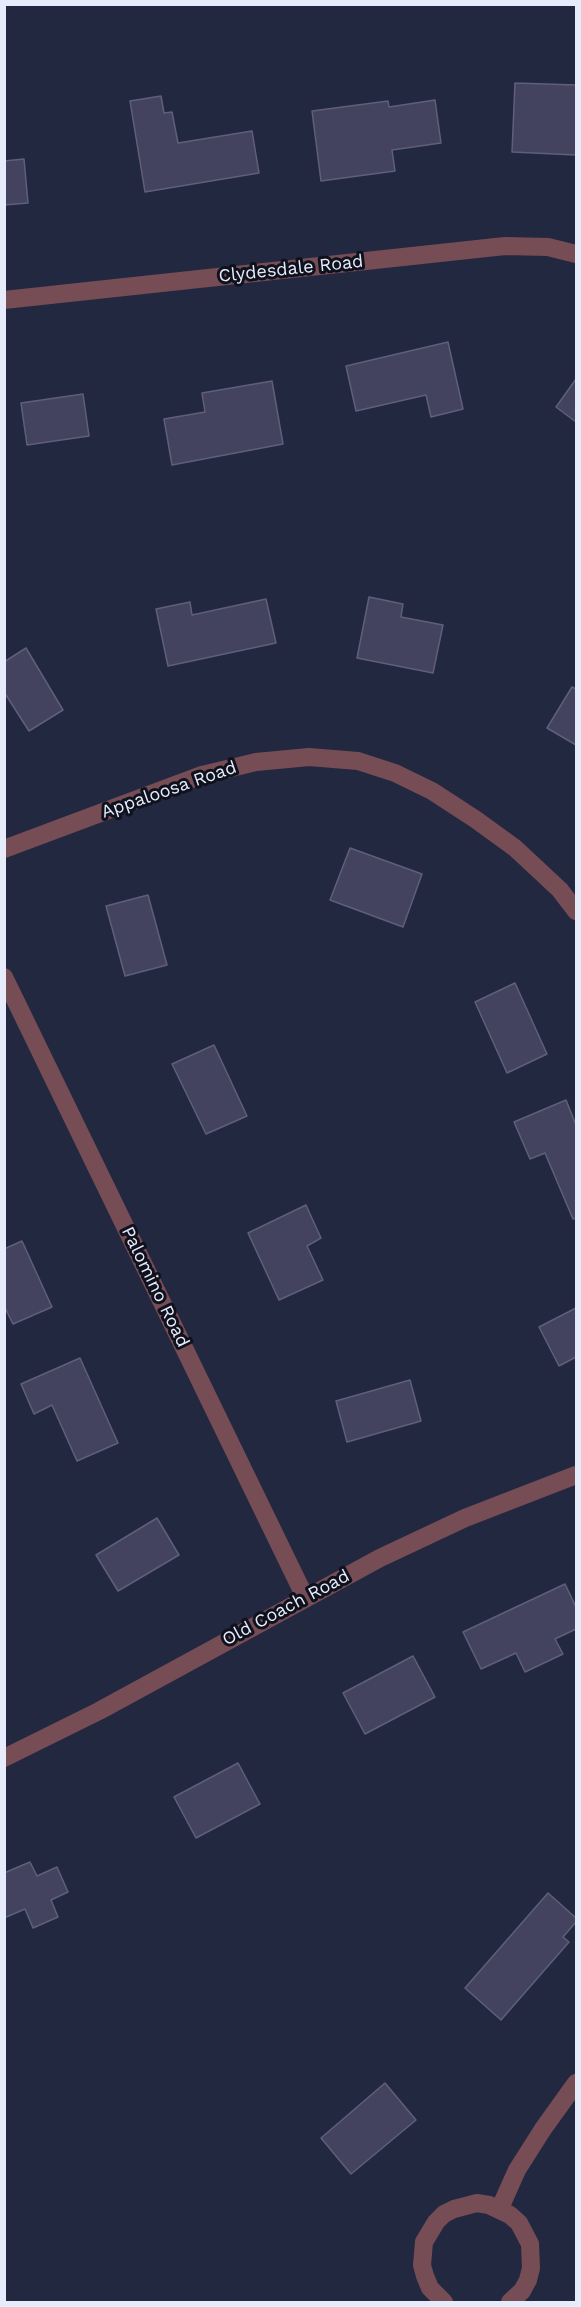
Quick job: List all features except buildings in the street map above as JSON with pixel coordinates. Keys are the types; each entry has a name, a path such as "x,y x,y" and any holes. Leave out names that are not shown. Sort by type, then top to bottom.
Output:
{"street":[{"name":"Clydesdale Road","path":"4,300 505,246 548,247 576,254"},
{"name":"Appaloosa Road","path":"4,849 202,775 256,762 309,757 358,761 395,773 432,791 475,819 515,848 560,891 576,911"},
{"name":"Palomino Road","path":"4,977 305,1597"},
{"name":"Old Coach Road","path":"4,1758 99,1711 380,1558 465,1518 576,1475"},
{"path":"500,2208 517,2170 543,2128 576,2084"},
{"path":"444,2302 430,2288 422,2265 424,2242 444,2214 454,2208 477,2203 500,2208 519,2223 526,2233 532,2256 528,2280 522,2291 510,2302"}]}
